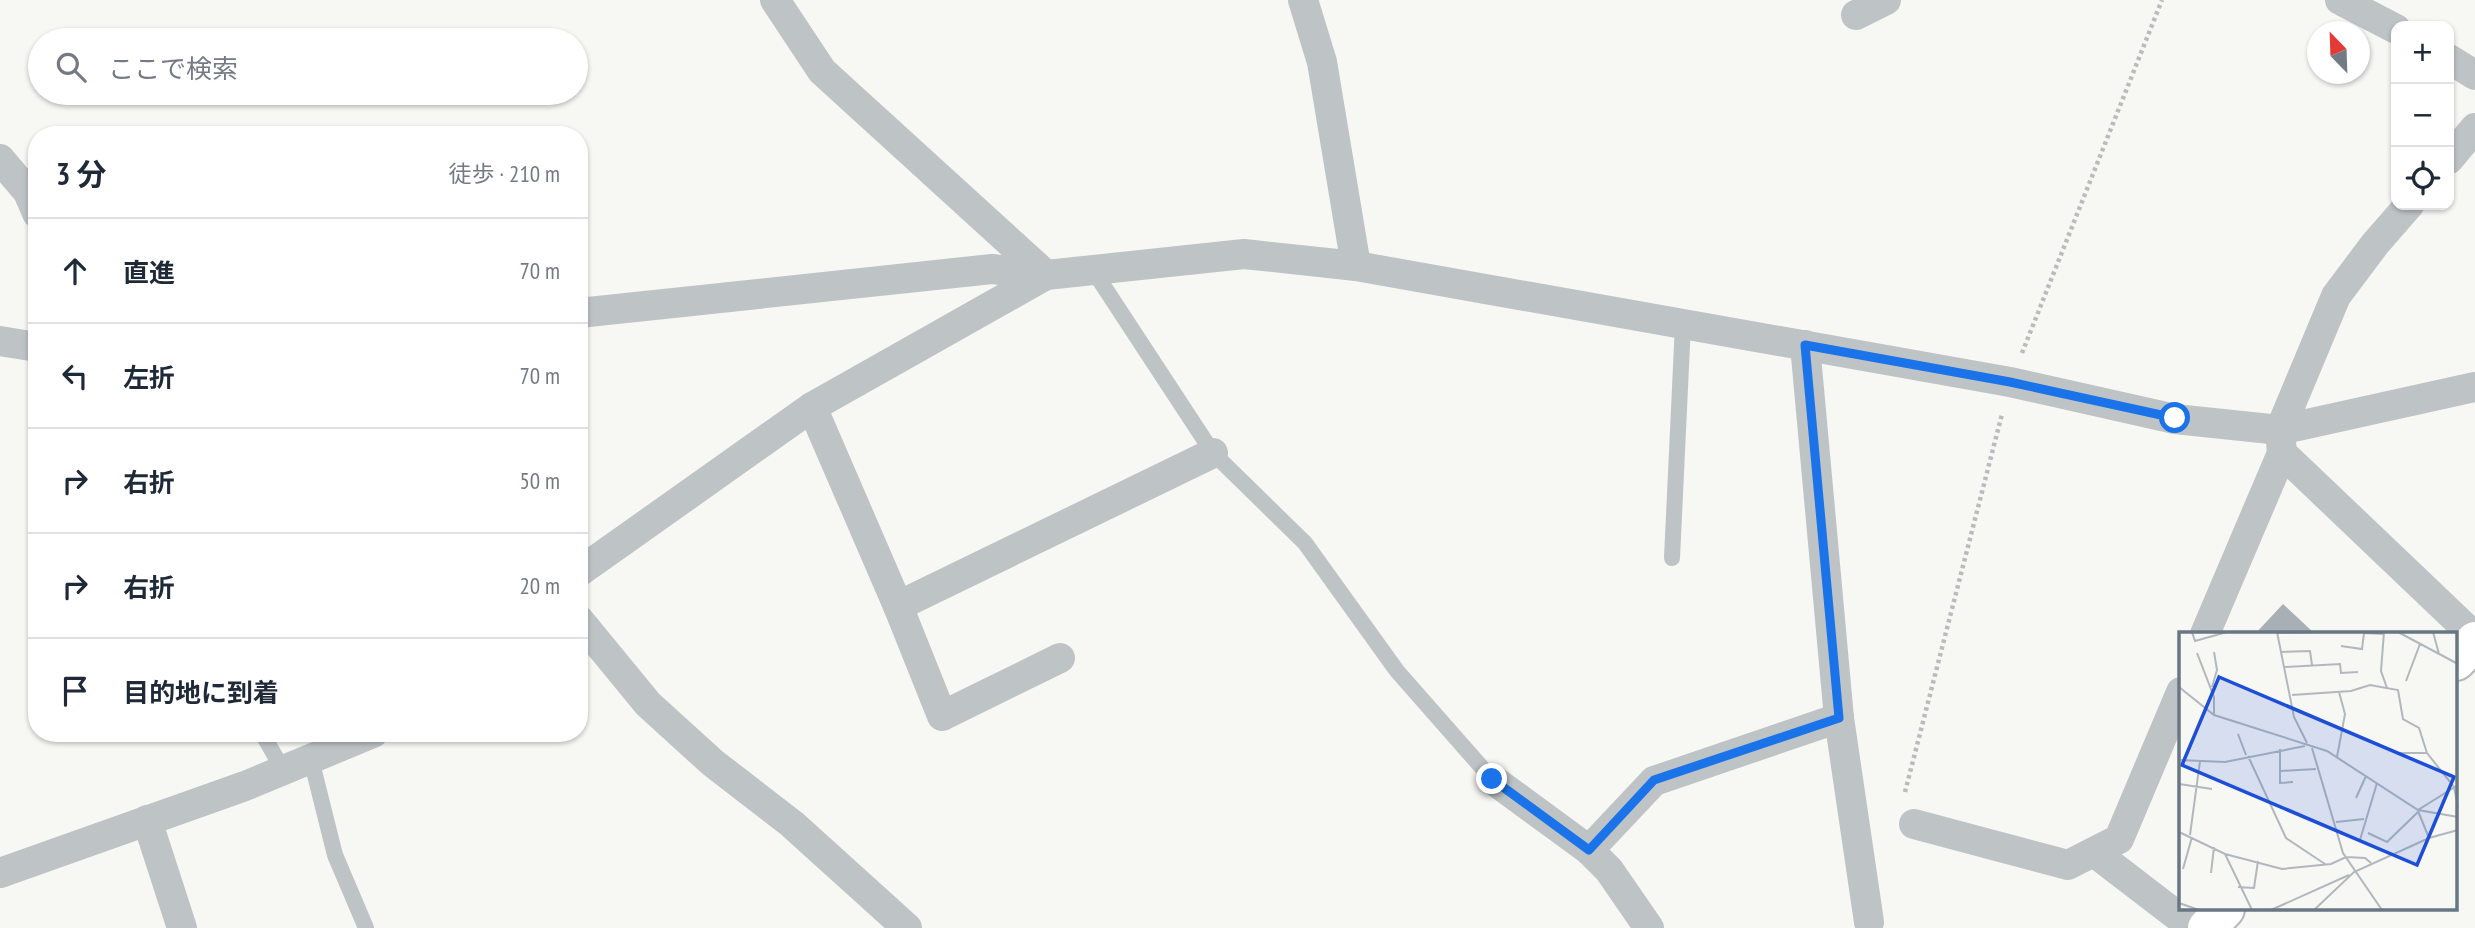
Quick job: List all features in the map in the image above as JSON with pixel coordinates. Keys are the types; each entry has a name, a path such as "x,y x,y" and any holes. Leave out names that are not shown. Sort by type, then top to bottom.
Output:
{"main road":[{"path":"2458,660 2475,639"},
{"path":"2207,928 2223,911"}],"street":[{"path":"775,0 821,71 1046,275"},
{"path":"1303,0 1322,62 1356,267"},
{"path":"1856,15 1886,0"},
{"path":"2340,0 2391,26"},
{"path":"2454,62 2475,75"},
{"path":"2454,153 2475,128"},
{"path":"0,159 28,192"},
{"path":"2206,632 2336,296 2405,210"},
{"path":"588,312 992,269 1046,275 1244,254 1356,267 2010,382 2281,442 2475,387"},
{"path":"588,566 812,407 1046,275"},
{"path":"0,341 28,346"},
{"path":"1805,345 1839,718 1869,922"},
{"path":"812,407 898,606 942,716 1060,658"},
{"path":"2281,442 2475,639"},
{"path":"898,606 1213,453"},
{"path":"588,631 648,704 713,763 792,824 907,928"},
{"path":"1909,811 2068,866 2119,839 2179,697"},
{"path":"1589,850 1654,780 1839,718"},
{"path":"0,873 283,770 352,742"},
{"path":"1492,779 1589,850 1609,870 1649,928"},
{"path":"146,820 182,928"},
{"path":"2094,852 2193,928"}],"lane":[{"path":"1093,270 1213,453 1305,542 1397,671 1492,779"},
{"path":"1672,558 1683,324"},
{"path":"267,742 283,770"},
{"path":"311,759 335,855 366,928"}],"path":[{"path":"1909,811 2010,382 2162,0"}],"building":[{"path":"2283,604 2313,632 2257,632"}],"route":[{"path":"1492,779 1589,850 1654,780 1839,718 1805,345 2010,382 2175,418"}]}
